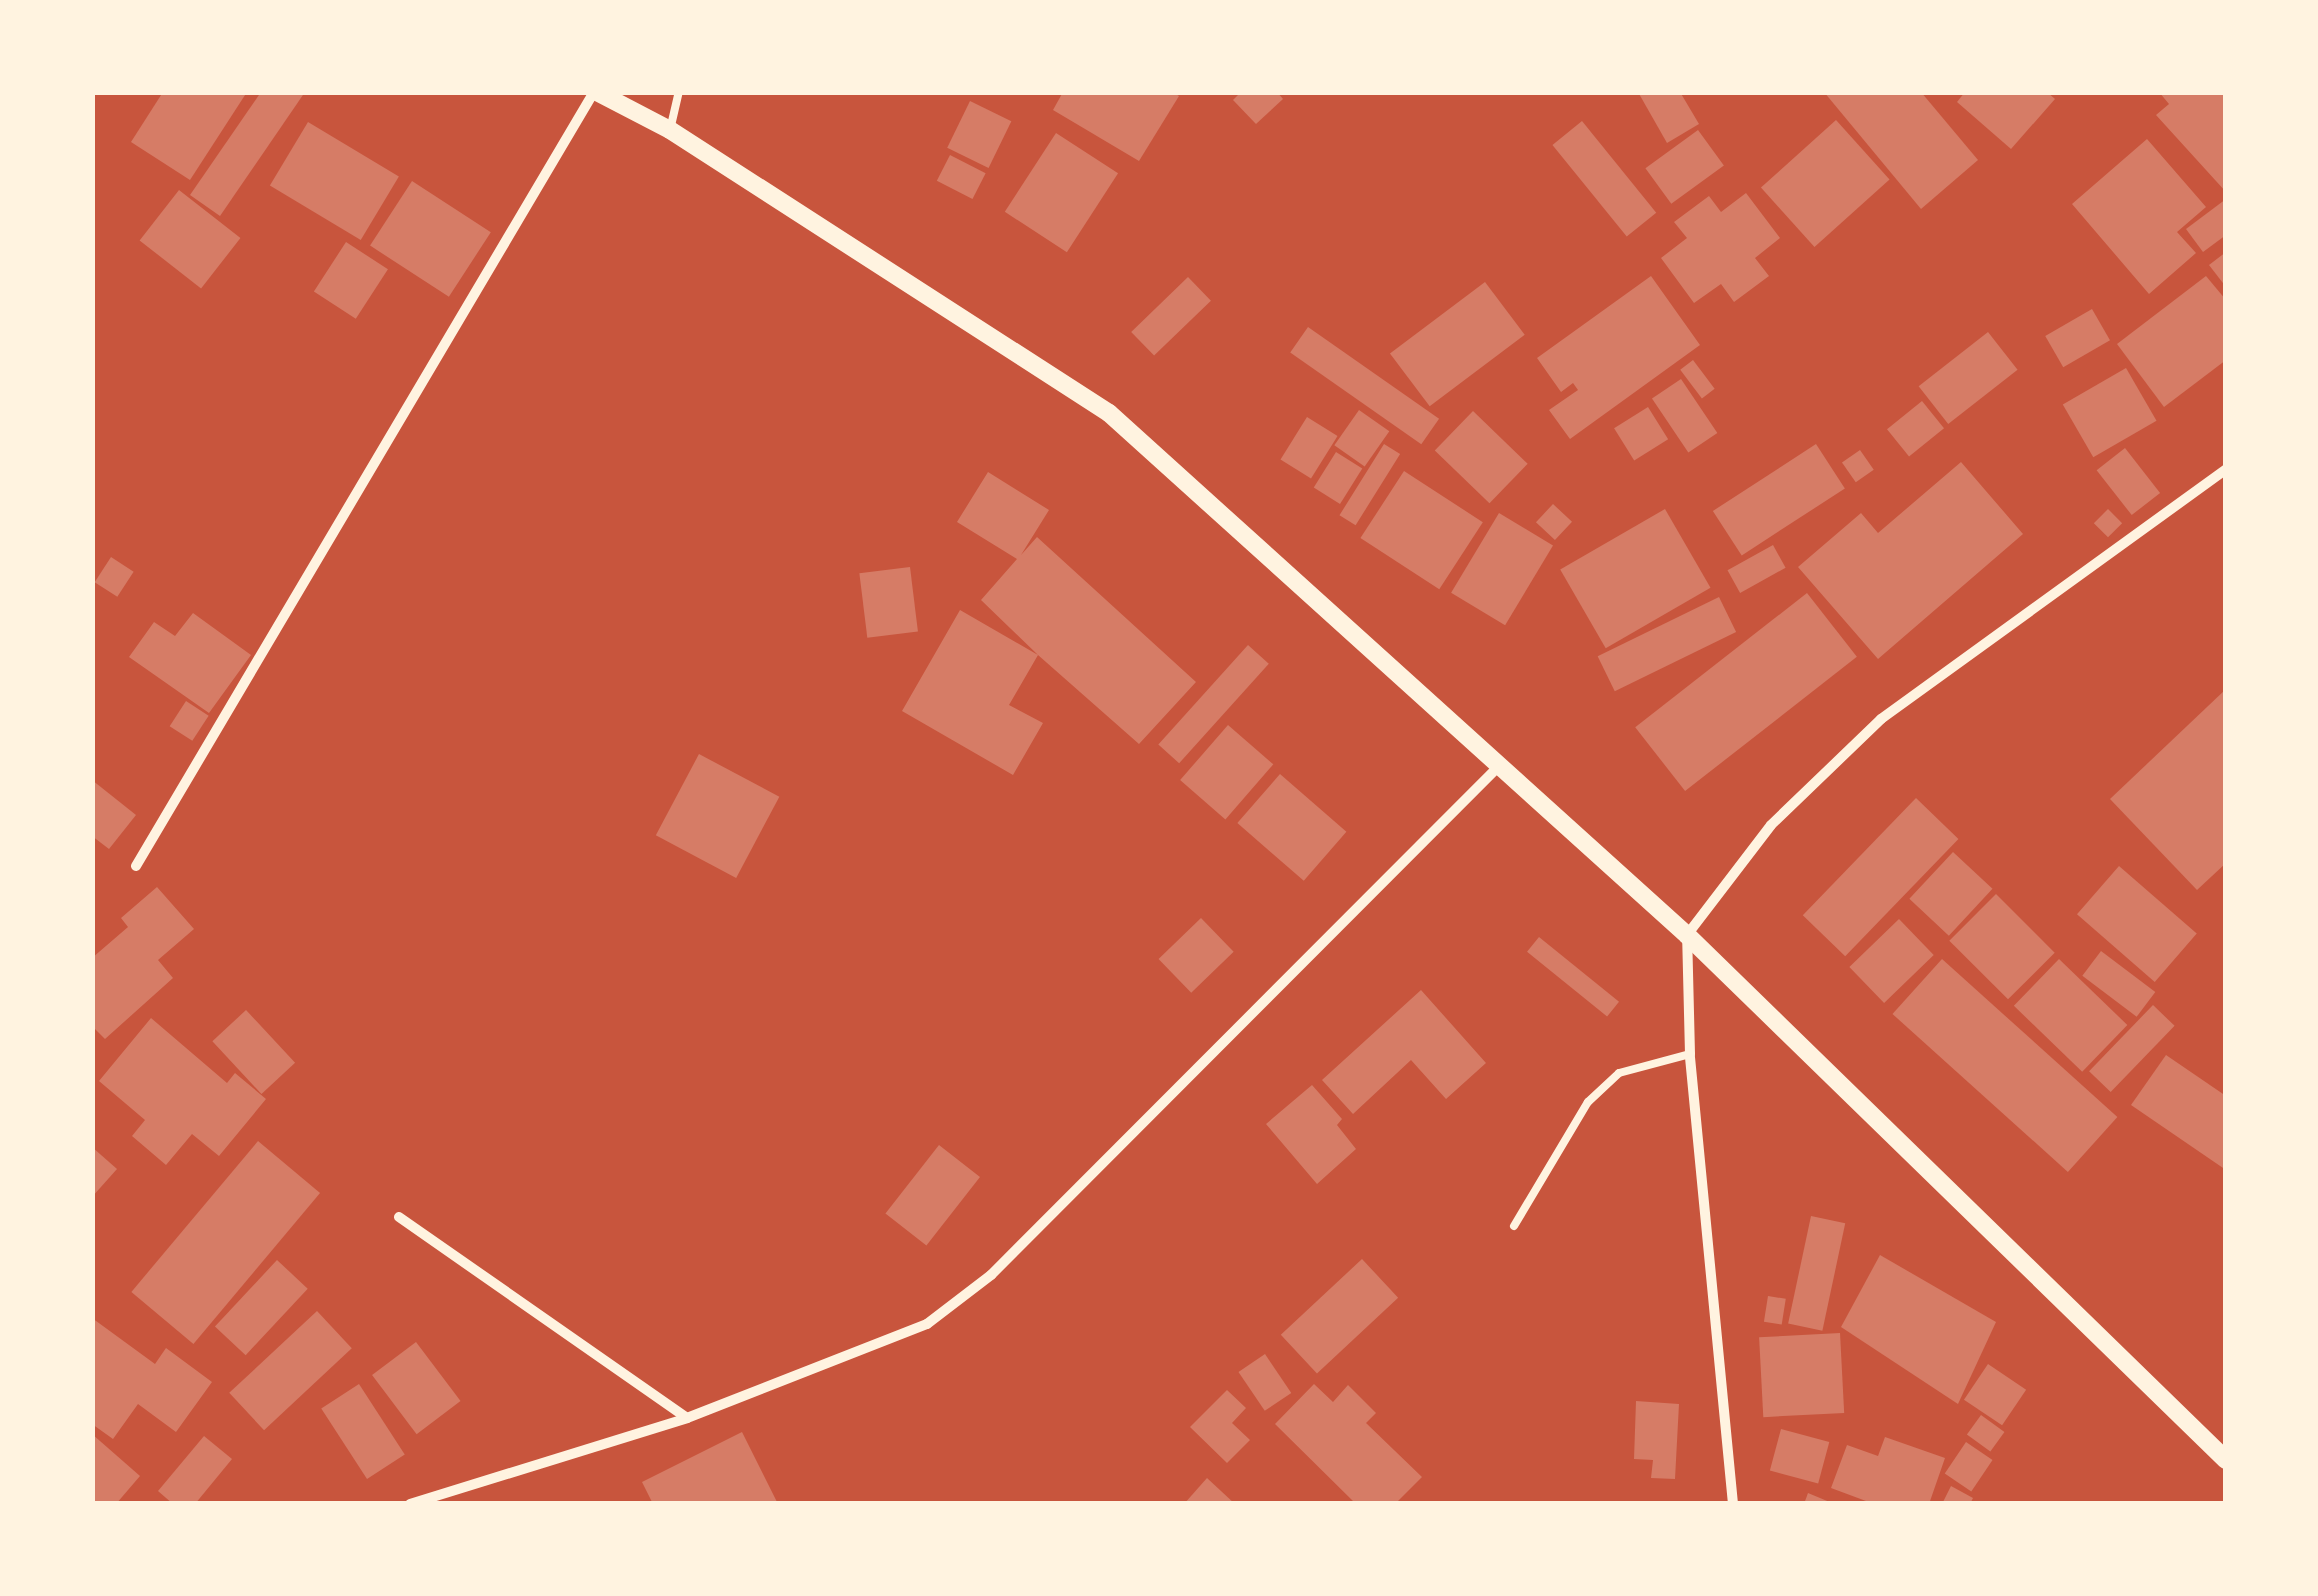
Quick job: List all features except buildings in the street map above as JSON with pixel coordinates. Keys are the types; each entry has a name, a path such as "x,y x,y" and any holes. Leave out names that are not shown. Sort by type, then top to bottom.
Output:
{"street":[{"path":"136,866 596,92 670,130 1109,414 1688,935 2226,1460"},
{"path":"1732,1504 1690,1054 1688,935 1771,826 1881,719 2226,469"},
{"path":"410,1504 687,1418 927,1324 991,1275 1501,764"},
{"path":"399,1217 687,1418"}],"lane":[{"path":"670,130 679,92"},
{"path":"1514,1226 1588,1102 1619,1074 1690,1054"}]}
